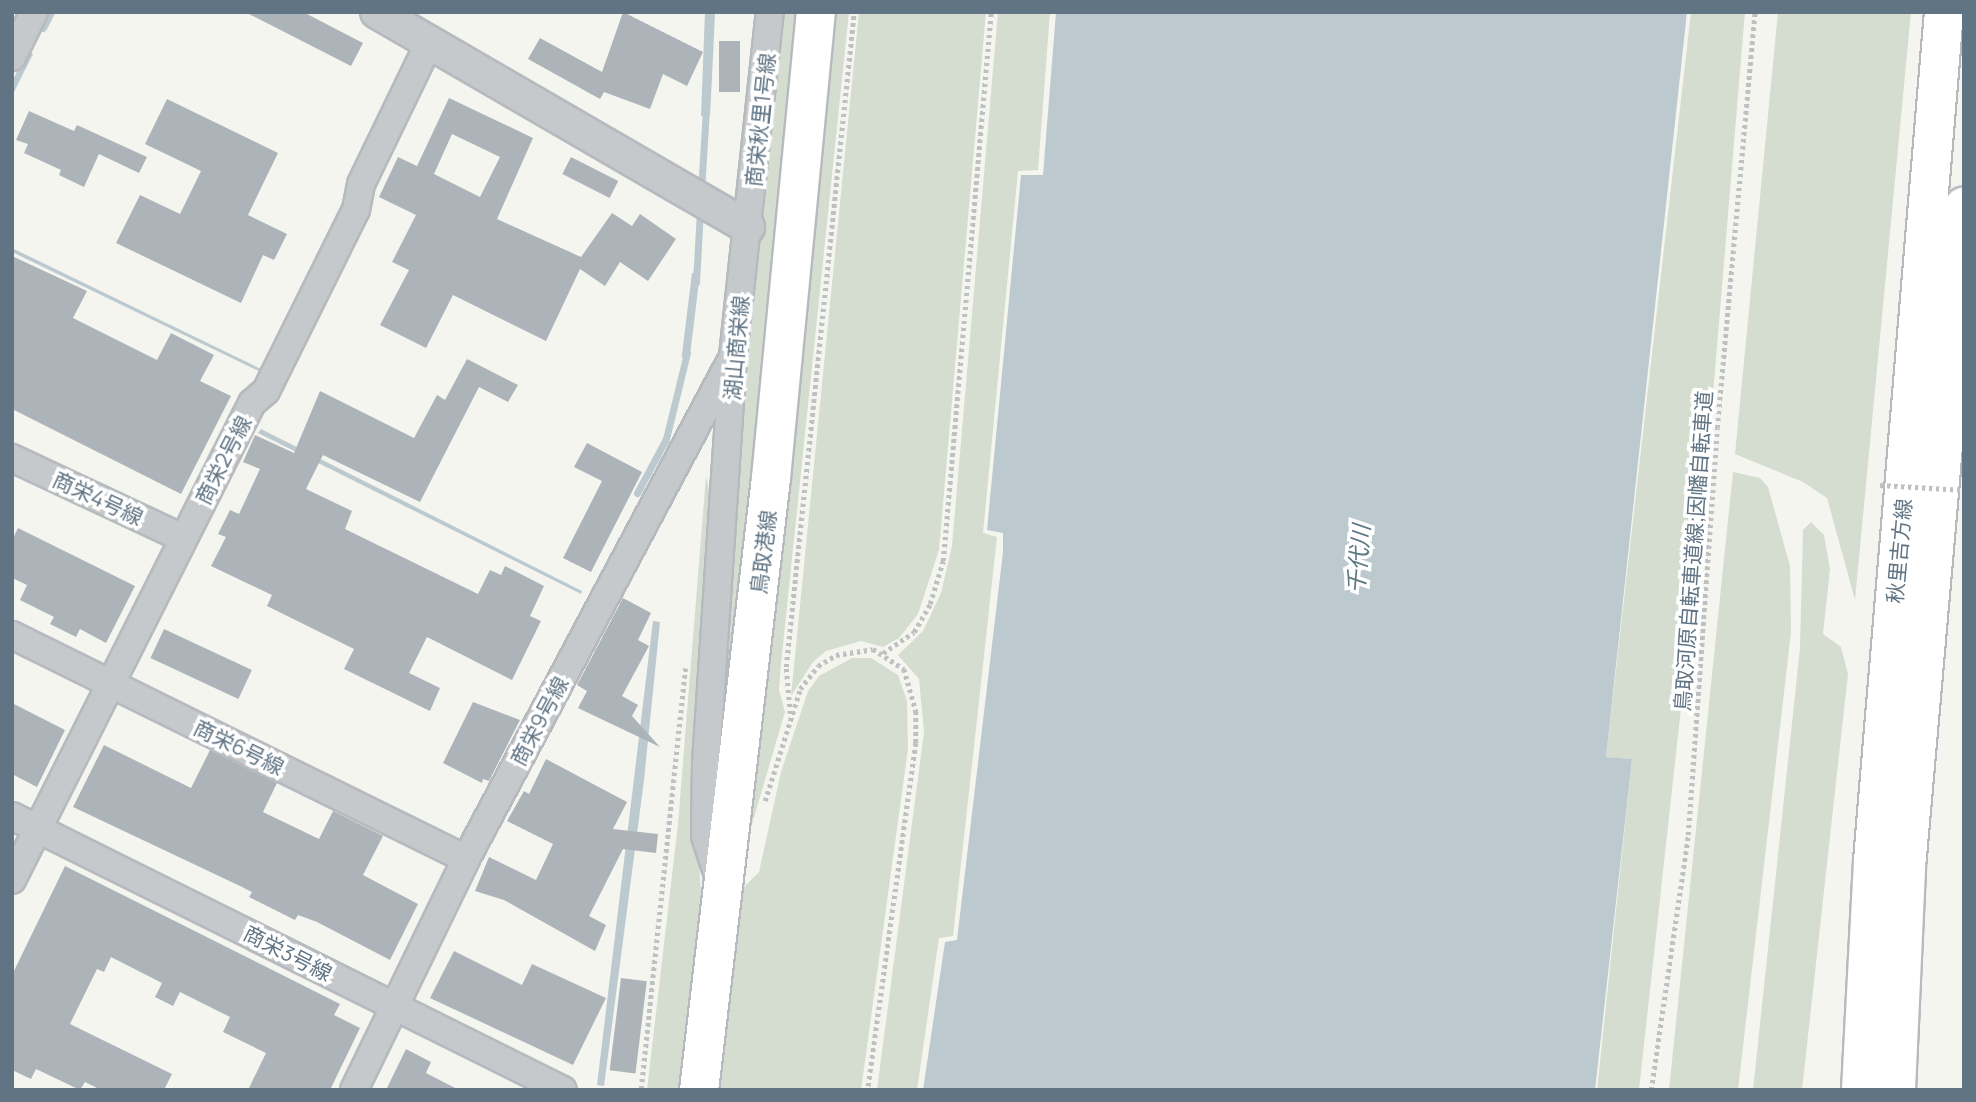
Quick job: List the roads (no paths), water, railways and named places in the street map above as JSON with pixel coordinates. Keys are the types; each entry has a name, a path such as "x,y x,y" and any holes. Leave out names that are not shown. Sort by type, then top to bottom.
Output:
{"main road":[{"name":"鳥取港線","path":"699,1090 771,478 816,12"},
{"name":"秋里吉方線","path":"1861,1090 1886,939 1944,12"},
{"name":"秋里吉方線","path":"1896,1090 1886,939 1906,867 1964,207"},
{"path":"1852,1090 1886,939"},
{"path":"1886,939 1909,1090"}],"street":[{"path":"13,53 34,12"},
{"path":"377,12 748,227"},
{"name":"商栄秋里1号線","path":"748,227 770,12"},
{"name":"商栄2号線","path":"12,880 113,685 183,538 252,403 266,391 350,222 361,184 430,41"},
{"name":"湖山商栄線","path":"723,894 705,836 706,763 733,356 748,227"},
{"name":"商栄9号線","path":"354,1090 466,859 733,356"},
{"name":"商栄4号線","path":"12,458 183,538"},
{"name":"商栄6号線","path":"12,635 466,859"},
{"name":"商栄3号線","path":"12,816 563,1090"}],"water":[{"path":"705,12 715,12 710,116 701,116"},
{"name":"千代川","path":"1056,12 1687,12 1606,757 1632,759 1595,1090 923,1090 945,942 957,940 1003,552 1003,533 987,530 1021,175 1043,175"},
{"path":"27,51 33,54 12,96 12,82"},
{"path":"12,248 263,370 263,373 12,252"},
{"path":"692,273 700,274 690,358 682,357"},
{"path":"261,429 582,591 581,594 258,433"},
{"path":"653,621 660,622 644,780 604,1086 597,1085"}],"waterway":[{"path":"43,28 51,12"},
{"path":"701,191 706,109"},
{"path":"696,282 700,210"},
{"path":"637,493 666,439 687,353"}]}
